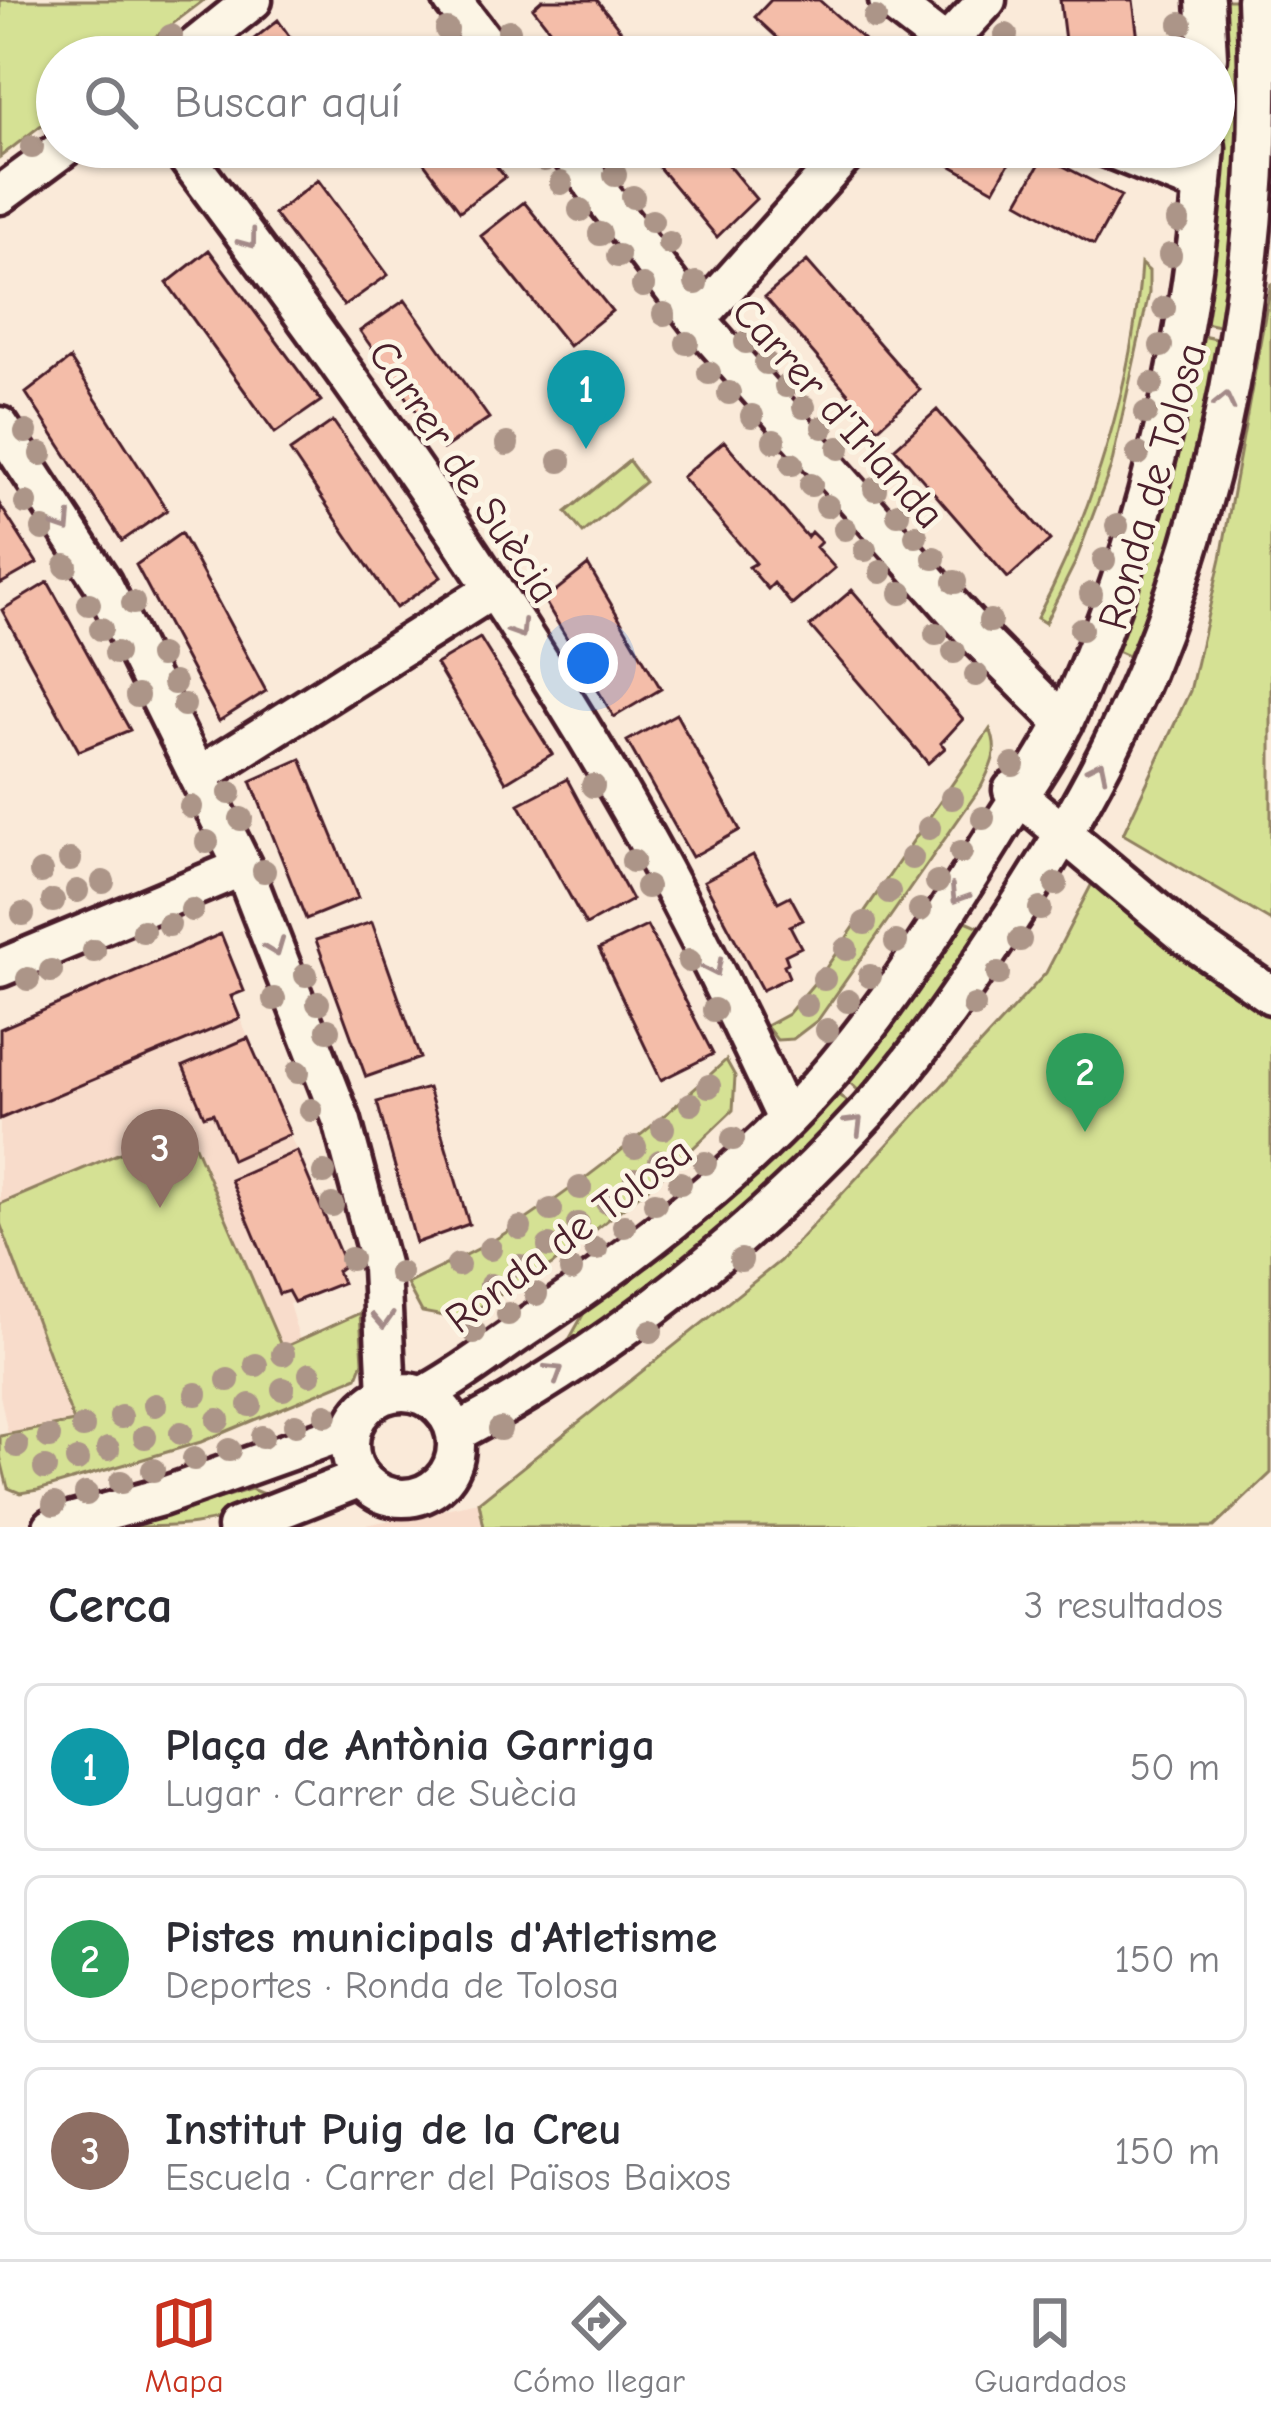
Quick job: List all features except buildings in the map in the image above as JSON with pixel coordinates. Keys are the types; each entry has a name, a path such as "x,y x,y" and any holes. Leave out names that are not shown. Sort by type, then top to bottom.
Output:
{"street":[{"path":"208,36 253,0"},
{"path":"452,0 480,36"},
{"path":"888,0 927,36"},
{"path":"959,36 987,0"},
{"path":"1205,0 1207,36"},
{"name":"Ronda de Tolosa","path":"456,1433 623,1330 752,1226 870,1108 966,985 1065,834 1152,652 1198,518 1240,335 1260,82 1256,0"},
{"path":"0,195 37,168"},
{"name":"Carrer de Suècia","path":"195,168 290,294 494,589 607,771 703,944 785,1117"},
{"name":"Carrer d'Irlanda","path":"581,168 697,320 981,640 1064,723"},
{"path":"697,320 833,168"},
{"path":"1158,168 1203,186"},
{"name":"Ronda de Tolosa","path":"424,1395 597,1280 709,1190 834,1068 947,913 1016,792 1064,723 1138,524 1171,410 1204,168"},
{"path":"0,426 102,582 243,866 342,1121 381,1268 387,1394"},
{"path":"200,775 494,589"},
{"path":"1016,792 1187,937 1271,995"},
{"path":"0,968 243,866"},
{"path":"412,1391 424,1395 449,1417 456,1433 454,1462 430,1510 407,1498 390,1496 361,1478 353,1463 352,1429 360,1413 387,1394 412,1391"},
{"path":"52,1527 161,1497 352,1429"},
{"path":"236,1527 361,1478"}],"shaded area":[{"path":"221,934 231,997 345,1265 337,1271 342,1283 289,1304 300,1341 187,1392 75,1423 8,1434 0,1395 0,1029"},
{"path":"479,1502 484,1527 356,1527"}],"green space":[{"path":"0,0 204,0 157,36 36,36 36,129 0,157"},
{"path":"1219,0 1242,0 1239,174 1223,327 1200,322 1214,168 1235,168 1235,36 1220,36"},
{"path":"1141,264 1149,271 1149,293 1111,467 1075,563 1045,623 1037,618 1075,536 1107,447 1129,354"},
{"path":"1271,283 1271,921 1123,834 1190,691 1221,558"},
{"path":"1197,335 1221,340 1205,421 1174,541 1128,656 1108,647"},
{"path":"629,461 645,482 583,533 566,512"},
{"path":"990,729 994,752 981,787 818,1020 793,1039 777,1040 766,1026 788,1014 821,975"},
{"path":"1101,866 1271,1003 1271,1473 1214,1527 484,1527 479,1502 780,1261 1046,973"},
{"path":"966,921 980,927 973,949 860,1092 845,1078"},
{"path":"726,1060 735,1076 733,1110 671,1169 552,1265 459,1319 422,1312 407,1284 488,1244 559,1197 645,1132"},
{"path":"833,1091 852,1105 678,1263 565,1347 589,1304"},
{"path":"186,1125 282,1348 360,1313 363,1362 357,1377 201,1442 38,1490 20,1493 8,1488 0,1436 74,1422 0,1223 0,1204"},
{"path":"251,1489 261,1493 261,1503 227,1517 180,1526 126,1527"}],"place":[{"name":"Plaça de Antònia Garriga","path":"586,449"},
{"name":"Pistes municipals d'Atletisme","path":"1085,1132"},
{"name":"Institut Puig de la Creu","path":"160,1208"}]}
